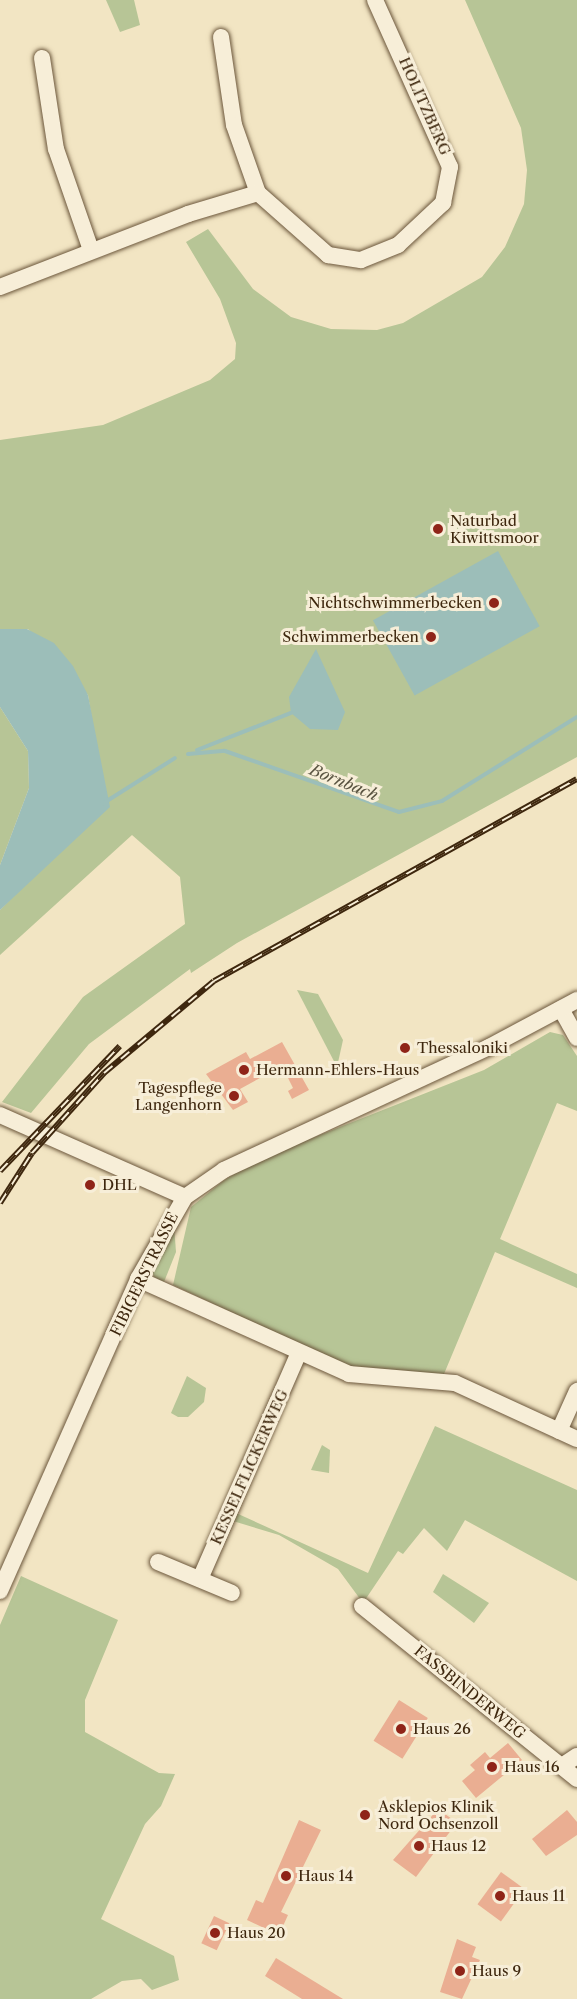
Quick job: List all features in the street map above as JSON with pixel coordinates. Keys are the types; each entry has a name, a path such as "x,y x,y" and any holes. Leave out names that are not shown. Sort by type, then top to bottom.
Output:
{"street":[{"name":"HOLITZBERG","path":"221,37 234,125 258,194 318,250 361,260 398,245 442,203 450,167 445,145 375,0"},
{"path":"42,58 56,149 91,250"},
{"path":"0,287 91,250 258,194"},
{"name":"FIBIGERSTRASSE","path":"0,1591 138,1279 185,1197 224,1170 577,1000"},
{"path":"561,1009 577,1038"},
{"path":"0,1115 185,1197"},
{"path":"138,1279 298,1355 378,1380 455,1383 577,1439"},
{"name":"KESSELFLICKERWEG","path":"200,1579 298,1355"},
{"path":"559,1431 577,1391"},
{"path":"158,1562 232,1593"},
{"name":"FASSBINDERWEG","path":"363,1606 577,1779"},
{"path":"562,1766 577,1756"}],"green space":[{"path":"106,0 134,0 140,25 120,32"},
{"path":"465,0 577,0 577,757 237,943 191,973 190,969 89,1044 31,1113 2,1102 83,997 185,924 180,877 132,835 0,955 0,910 105,801 88,695 28,629 0,629 0,440 103,425 210,380 235,359 236,343 220,299 186,242 208,229 253,289 291,317 331,329 377,330 403,323 482,277 505,247 524,204 527,170 521,128"},
{"path":"0,707 28,751 29,788 0,865"},
{"path":"297,990 318,994 343,1040 337,1067"},
{"path":"550,1032 563,1035 577,1056 577,1111 557,1103 500,1239 577,1274 577,1288 495,1252 444,1374 362,1373 173,1285 191,1207 223,1181 259,1159 484,1070"},
{"path":"174,1225 176,1252 164,1282 154,1277 152,1269"},
{"path":"187,1376 206,1388 204,1402 188,1417 178,1417 171,1413"},
{"path":"435,1426 577,1490 577,1581 465,1520 447,1551 424,1528 403,1554 398,1551 363,1603 338,1569 279,1535 233,1521 236,1513 368,1573"},
{"path":"322,1445 330,1450 329,1473 311,1470"},
{"path":"443,1574 489,1603 474,1623 433,1592"},
{"path":"21,1576 118,1620 85,1700 85,1732 159,1773 175,1774 161,1806 145,1824 101,1919 174,1956 179,1980 152,1990 141,1979 122,1981 91,1999 0,1999 0,1625"}],"water":[{"path":"498,551 540,626 415,696 373,620"},
{"path":"0,629 27,629 54,643 73,666 88,695 110,807 0,910 0,865 29,788 28,751 0,707"},
{"path":"316,649 345,712 338,730 310,729 291,713 289,697"}],"building":[{"name":"Hermann-Ehlers-Haus","path":"282,1042 309,1090 292,1099 288,1091 293,1088 282,1066 240,1089 248,1102 233,1110 206,1074 246,1052 250,1059"},
{"name":"Haus 26","path":"399,1700 428,1718 402,1759 374,1741"},
{"name":"Haus 16","path":"508,1743 522,1760 476,1798 462,1781 475,1770 470,1765 485,1752 490,1758"},
{"name":"Haus 12","path":"438,1809 452,1819 447,1826 452,1829 416,1877 393,1860"},
{"path":"567,1810 577,1822 577,1835 546,1856 532,1839"},
{"name":"Haus 14","path":"299,1820 321,1830 281,1912 288,1915 279,1935 247,1920 256,1900 263,1903"},
{"name":"Haus 11","path":"501,1872 524,1889 501,1921 477,1904"},
{"name":"Haus 20","path":"214,1916 229,1923 217,1950 201,1943"},
{"name":"Haus 9","path":"457,1939 476,1947 472,1957 480,1960 462,1999 440,1992"},
{"path":"276,1958 343,1999 302,1999 265,1976"}],"waterway":[{"path":"197,750 291,713"},
{"name":"Bornbach","path":"188,754 225,751 399,812 442,801 577,717"},
{"name":"Bornbach","path":"102,804 175,758"}],"railway":[{"path":"0,1203 32,1153 104,1073 214,981 577,779"},
{"path":"0,1171 120,1046"}],"place":[{"name":"Naturbad Kiwittsmoor","path":"438,529"},
{"name":"Nichtschwimmerbecken","path":"494,603"},
{"name":"Schwimmerbecken","path":"431,637"},
{"name":"Thessaloniki","path":"405,1048"},
{"name":"Hermann-Ehlers-Haus","path":"244,1070"},
{"name":"Tagespflege Langenhorn","path":"234,1096"},
{"name":"DHL","path":"90,1185"},
{"name":"Haus 26","path":"401,1729"},
{"name":"Haus 16","path":"492,1767"},
{"name":"Asklepios Klinik Nord Ochsenzoll","path":"365,1815"},
{"name":"Haus 12","path":"419,1846"},
{"name":"Haus 14","path":"286,1876"},
{"name":"Haus 11","path":"500,1896"},
{"name":"Haus 20","path":"215,1933"},
{"name":"Haus 9","path":"460,1971"}]}
